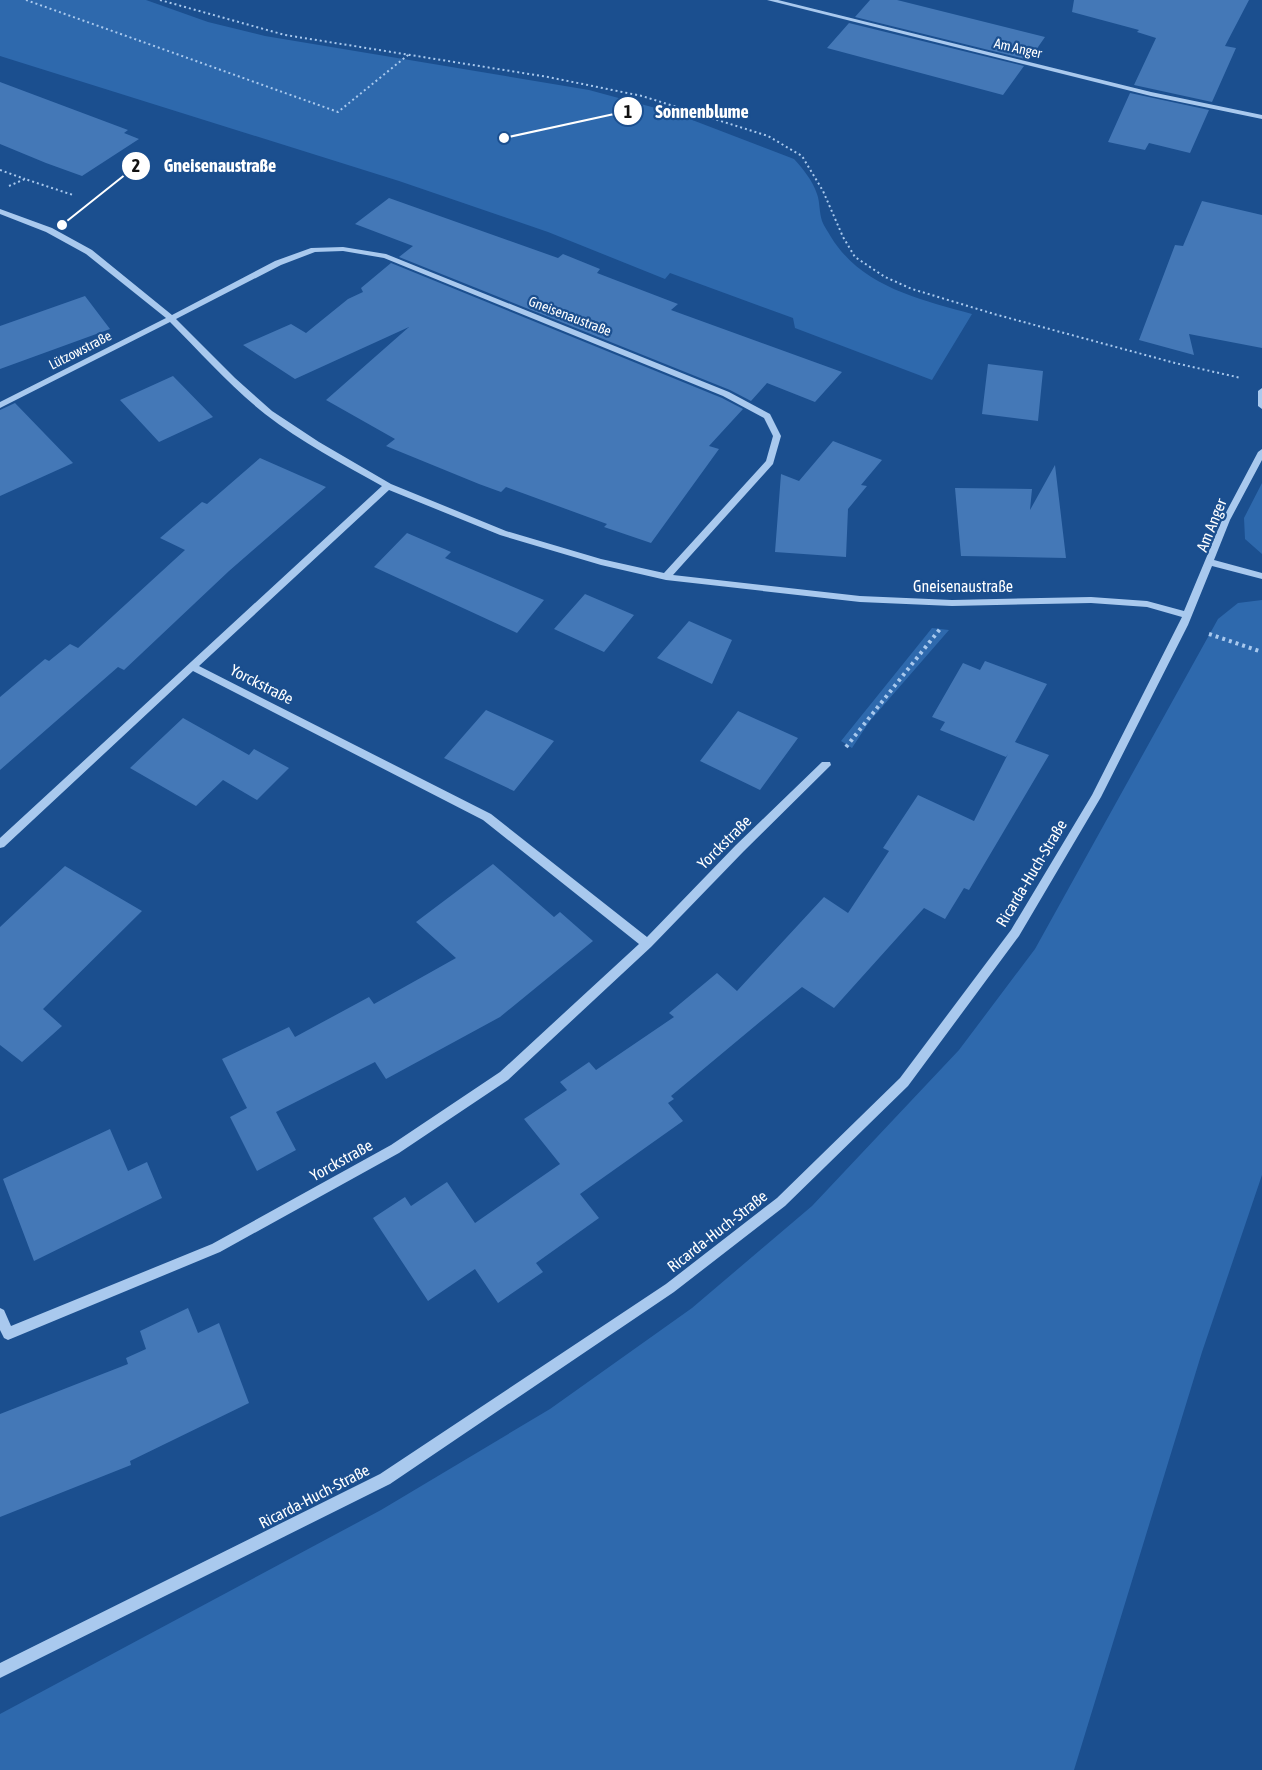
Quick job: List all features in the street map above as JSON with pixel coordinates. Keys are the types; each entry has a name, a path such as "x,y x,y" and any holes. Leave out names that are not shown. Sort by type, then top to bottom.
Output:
{"street":[{"name":"Am Anger","path":"770,0 1140,91 1262,117"},
{"name":"Gneisenaustraße","path":"0,211 49,230 89,252 171,318 232,380 269,413 388,486 503,533 601,562 666,577 860,598 952,603 1091,600 1147,604 1185,620"},
{"name":"Gneisenaustraße","path":"171,318 278,263 314,250 344,249 386,256 726,394 767,416 777,436 770,462 666,577"},
{"name":"Lützowstraße","path":"0,405 171,318"},
{"path":"1262,391 1262,406"},
{"name":"Am Anger","path":"1262,452 1226,520 1210,562 1262,576"},
{"name":"Yorckstraße","path":"0,844 388,486"},
{"name":"Ricarda-Huch-Straße","path":"0,1671 385,1479 670,1288 782,1202 904,1082 1015,933 1096,797 1185,620 1210,562"},
{"name":"Yorckstraße","path":"193,667 487,817 647,944"},
{"name":"Yorckstraße","path":"0,1314 4,1336 216,1248 395,1149 504,1076 647,944 740,848 826,765"}],"path":[{"path":"26,0 338,112 409,55"},
{"path":"160,0 285,34 548,77 642,96 768,136 802,156 823,191 843,237 855,257 885,277 912,289 994,314 1251,381"},
{"path":"0,170 73,195"},
{"path":"0,189 26,179"},
{"path":"826,765 846,747 941,629 944,620"},
{"path":"1185,620 1262,652"}],"shaded area":[{"path":"0,0 146,0 208,22 265,36 589,90 674,113 794,159 815,189 821,218 826,229 844,254 859,268 893,289 972,314 932,380 795,328 793,318 670,273 665,279 548,232 399,181 0,56"},
{"path":"1262,483 1262,554 1245,539 1244,518"},
{"path":"1262,600 1262,1175 1202,1352 1074,1770 0,1770 0,1714 381,1510 550,1409 692,1308 812,1206 959,1050 1035,949 1218,619 1238,603"},
{"path":"932,628 949,630 869,722 852,748 841,741"}],"building":[{"path":"870,0 897,0 1045,37 1029,60 855,17"},
{"path":"1074,0 1249,0 1225,46 1236,48 1212,102 1134,85 1156,38 1137,32 1139,30 1072,12"},
{"path":"849,23 1024,66 1003,95 827,48"},
{"path":"0,82 128,130 124,133 139,139 82,176 46,163 0,144"},
{"path":"1130,93 1209,110 1190,153 1149,143 1145,150 1108,142"},
{"path":"389,198 558,258 563,254 600,269 597,273 678,304 671,310 842,372 815,402 767,383 751,401 730,390 399,257 413,246 355,224"},
{"path":"1202,201 1262,215 1262,348 1189,334 1194,355 1139,340 1175,245 1183,246"},
{"path":"391,263 722,398 743,409 709,446 719,449 651,543 604,527 607,524 506,487 501,492 479,484 386,446 395,439 326,400 409,327 295,379 243,345 291,324 306,333 348,299 363,292 361,288"},
{"path":"85,296 110,329 0,369 0,326"},
{"path":"988,364 1043,371 1038,421 982,414"},
{"path":"173,376 213,417 159,442 120,400"},
{"path":"15,403 73,463 0,496 0,410"},
{"path":"833,441 882,460 861,485 867,486 848,509 846,557 775,552 781,474 799,481"},
{"path":"260,458 326,487 229,571 124,670 118,667 0,770 0,697 45,659 49,661 70,644 78,648 185,550 160,538 202,502 207,504"},
{"path":"1055,465 1066,558 961,556 955,488 1032,489 1030,510"},
{"path":"407,533 451,552 445,558 544,600 517,633 374,567"},
{"path":"585,594 634,615 604,652 554,629"},
{"path":"689,621 732,640 712,684 657,658"},
{"path":"985,661 1047,684 1015,742 1049,755 969,890 964,888 945,919 924,908 834,1008 802,987 671,1096 674,1099 668,1103 683,1121 580,1194 599,1218 536,1263 543,1272 498,1303 475,1269 428,1301 373,1218 405,1197 411,1206 447,1182 475,1223 560,1164 524,1119 567,1090 560,1082 589,1062 596,1070 674,1017 669,1013 717,973 737,991 824,897 848,913 889,851 883,848 918,795 974,821 1008,754 1006,757 940,730 945,722 932,717 963,663 980,670"},
{"path":"486,710 554,741 514,791 444,758"},
{"path":"738,711 798,738 760,790 700,761"},
{"path":"183,718 249,755 254,749 289,768 257,800 223,780 196,806 130,768"},
{"path":"493,864 554,917 560,912 593,941 500,1017 386,1079 375,1062 276,1112 296,1150 257,1171 230,1117 247,1108 222,1059 289,1027 295,1037 369,997 374,1004 456,958 416,922"},
{"path":"65,866 142,911 43,1009 62,1026 22,1062 0,1045 0,927"},
{"path":"110,1129 128,1171 147,1162 162,1198 34,1261 3,1179"},
{"path":"188,1308 198,1333 219,1323 249,1403 130,1461 131,1465 0,1517 0,1414 128,1364 126,1358 146,1349 140,1331"}],"place":[{"name":"Sonnenblume","path":"504,138"},
{"name":"Gneisenaustraße","path":"62,225"}]}
